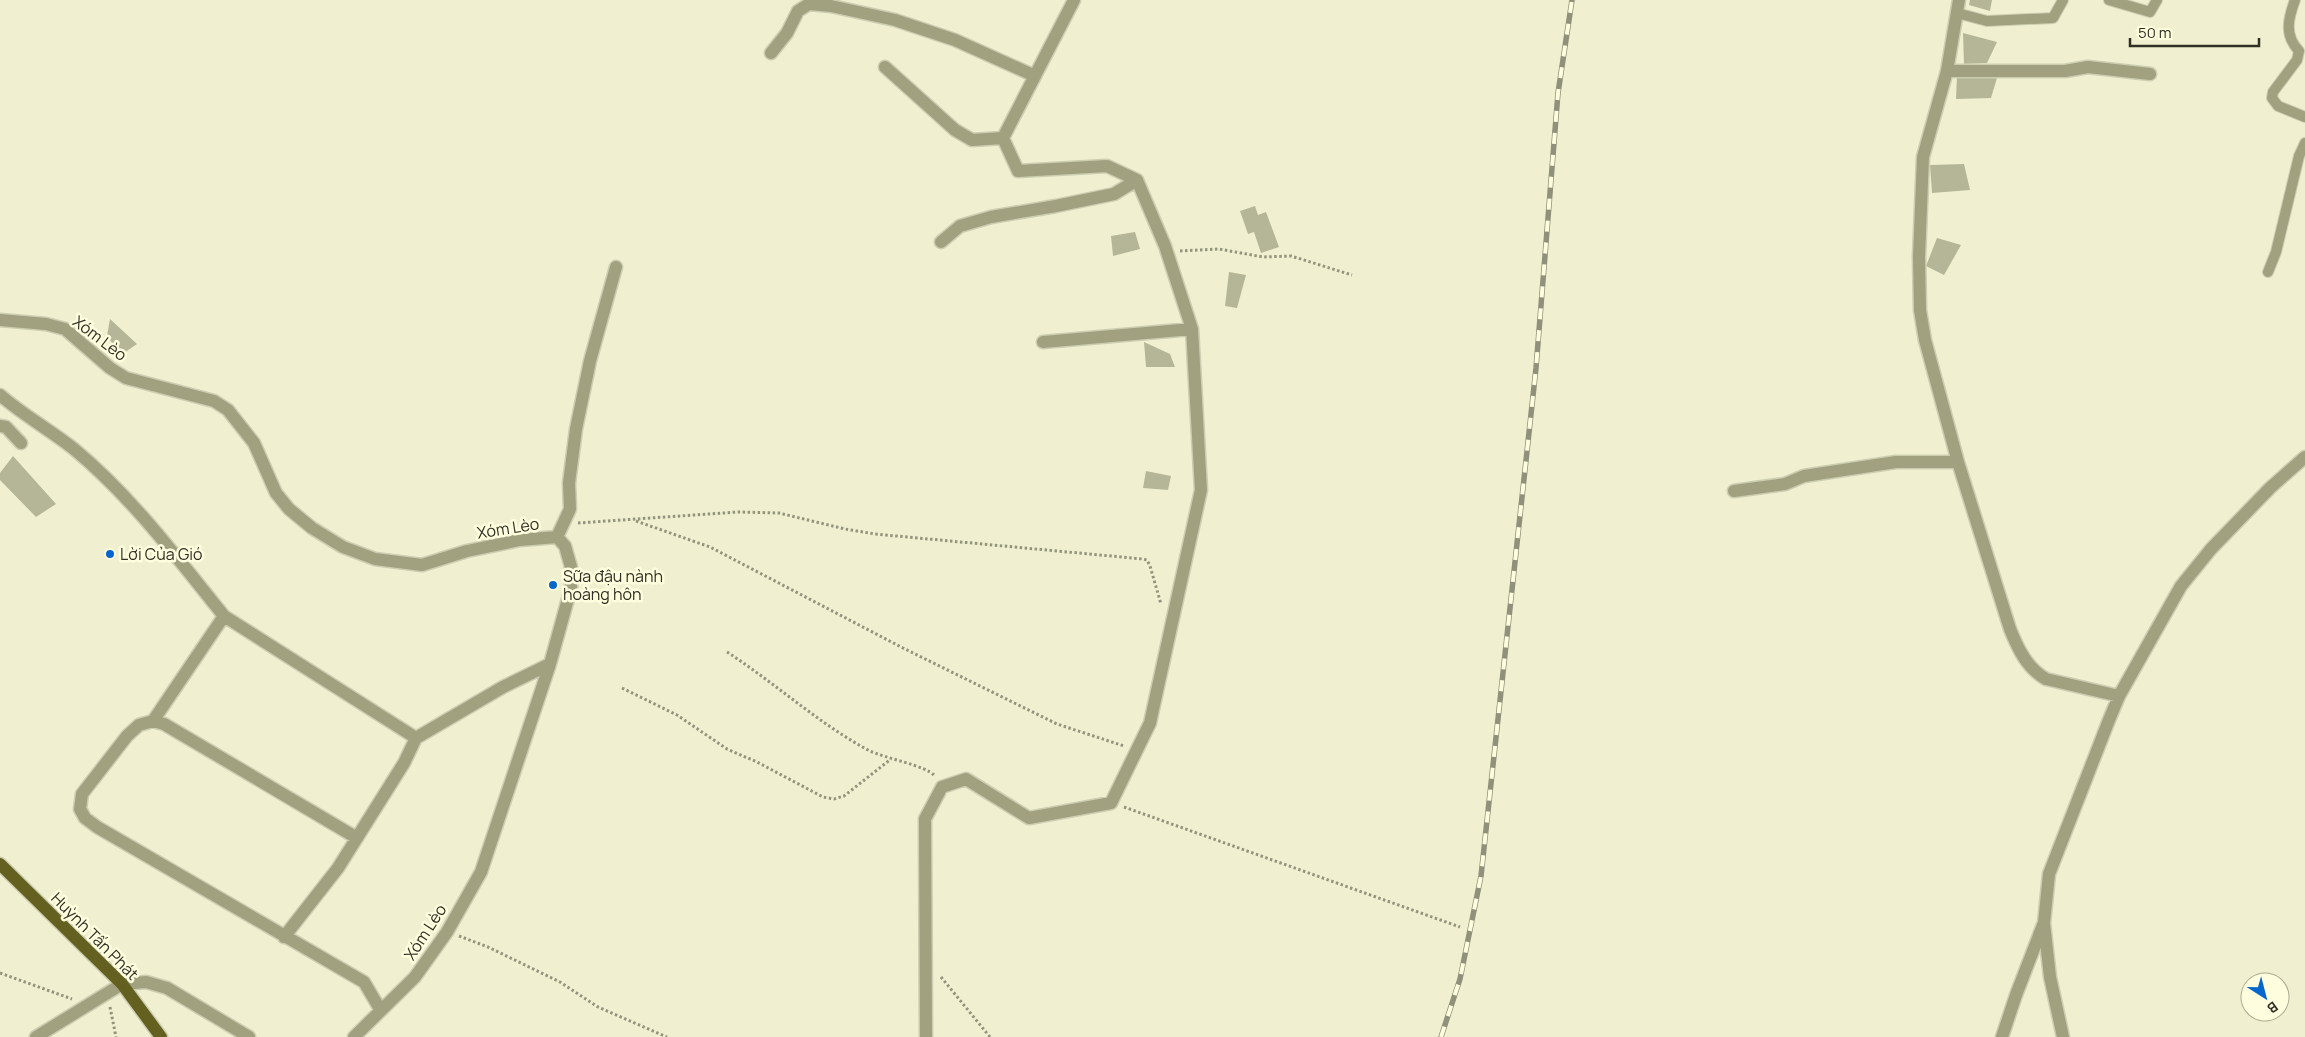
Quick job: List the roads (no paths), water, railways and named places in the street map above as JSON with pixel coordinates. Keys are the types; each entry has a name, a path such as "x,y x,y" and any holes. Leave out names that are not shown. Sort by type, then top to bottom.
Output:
{"main road":[{"name":"Huỳnh Tấn Phát","path":"0,864 122,984 161,1037"}],"street":[{"path":"1003,138 1074,0"},
{"path":"1959,0 1947,71 1924,157 1919,257 1920,310 1925,340 1958,462 2010,629 2018,648 2036,674 2046,679 2119,696"},
{"path":"771,53 787,33 798,11 809,4 895,20 955,40 1035,76"},
{"path":"885,67 955,130 972,140 1003,138"},
{"path":"1947,71 2065,71 2088,68 2150,74"},
{"path":"926,1037 925,819 942,787 966,779 1029,818 1111,803 1150,723 1201,490 1192,329 1167,252 1137,180 1107,166 1018,171 1003,138"},
{"path":"941,242 960,226 991,217 1114,194 1137,180"},
{"path":"557,537 570,509 569,483 576,429 590,361 616,267"},
{"name":"Xóm Lèo","path":"0,320 46,324 65,330 110,368 126,378 214,401 228,410 254,443 276,493 289,509 312,528 343,547 375,559 422,565 467,551 520,540 557,537 565,546 571,567 571,588 550,664 481,872 447,932 415,977 380,1009 354,1037"},
{"path":"1043,342 1192,329"},
{"path":"0,395 22,414 74,449 139,511 224,616 416,738"},
{"path":"0,426 6,427 21,443"},
{"path":"2064,1037 2050,977 2044,923 2049,874 2119,696 2181,586 2211,549 2264,495 2305,457"},
{"path":"1734,491 1785,484 1804,476 1896,462 1958,462"},
{"path":"153,721 224,616"},
{"path":"284,937 338,868 404,763 416,738 503,687 550,664"},
{"path":"357,838 164,724 153,721 139,725 127,736 82,794 80,809 85,818 97,827 364,982 380,1009"},
{"path":"2002,1037 2044,923"},
{"path":"36,1037 122,984 146,982 168,988 249,1037"}],"lane":[{"path":"1957,13 1987,21 2052,18 2063,0"},
{"path":"2109,0 2150,12 2157,0"},
{"path":"2295,0 2289,18 2288,32 2293,44 2299,51 2298,60 2273,92 2272,98 2278,106 2305,117"},
{"path":"2268,272 2276,252 2299,156 2305,143"}],"railway":[{"path":"1441,1037 1460,979 1481,876 1536,368 1558,93 1572,0"}],"place":[{"name":"Lời Của Gió","path":"110,554"},
{"name":"Sữa đậu nành hoàng hôn","path":"553,585"}]}
